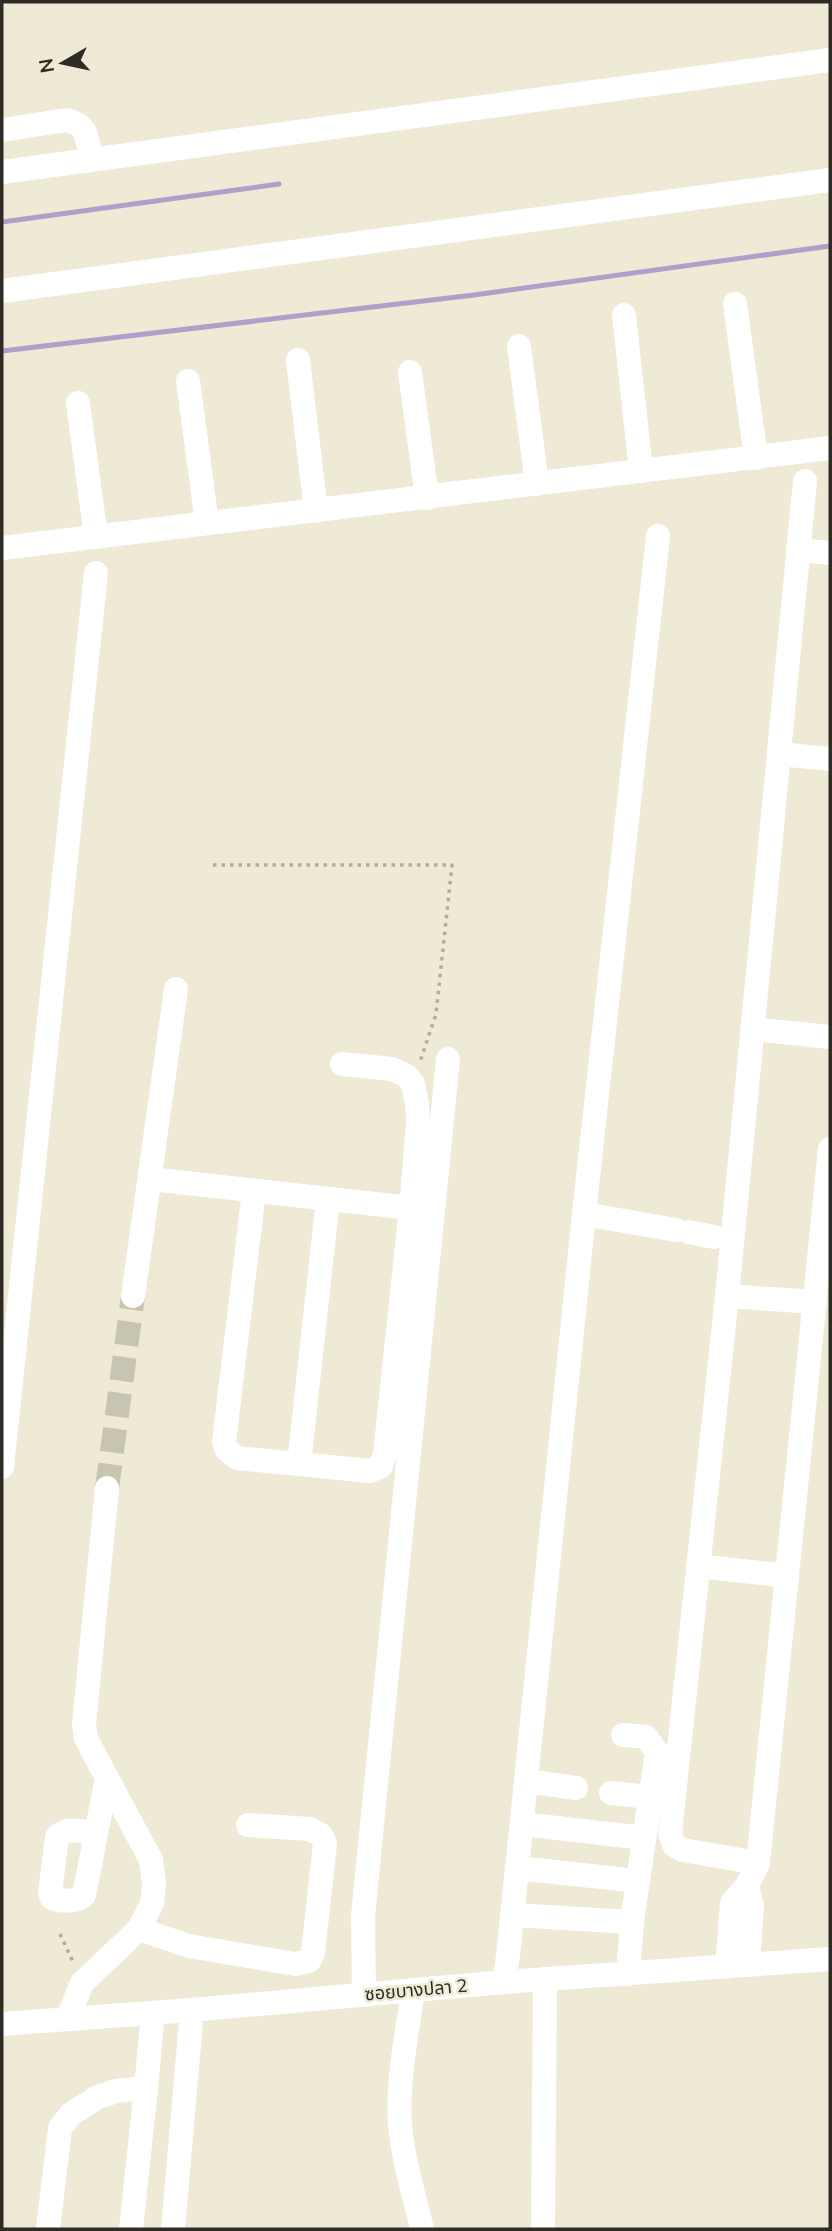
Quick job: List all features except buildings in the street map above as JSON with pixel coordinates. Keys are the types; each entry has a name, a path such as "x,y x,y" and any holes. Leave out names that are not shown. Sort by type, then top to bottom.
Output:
{"street":[{"path":"2,172 830,60"},
{"path":"2,130 67,120 79,125 85,132 92,159"},
{"path":"2,291 830,180"},
{"path":"735,304 756,458"},
{"path":"624,316 641,471"},
{"path":"519,346 537,484"},
{"path":"298,360 316,511"},
{"path":"410,372 427,498"},
{"path":"188,381 207,523"},
{"path":"78,403 96,537"},
{"path":"2,548 830,448"},
{"path":"758,1863 683,1850 674,1845 670,1833 727,1296 805,481"},
{"path":"504,1982 657,536"},
{"path":"798,550 830,552"},
{"path":"2,1467 96,573"},
{"path":"779,754 830,759"},
{"path":"133,1296 176,989"},
{"path":"752,1029 830,1037"},
{"path":"364,1995 364,1903 448,1059"},
{"path":"254,1191 224,1442 227,1450 237,1458 370,1471 381,1466 385,1454 418,1123 413,1084 407,1076 392,1069 342,1063"},
{"path":"737,1966 732,1903 747,1886 758,1863 830,1149"},
{"path":"150,1179 411,1208"},
{"path":"299,1464 328,1199"},
{"path":"584,1214 714,1237"},
{"path":"727,1296 815,1302"},
{"path":"68,2018 82,1983 139,1929 152,1903 151,1860 86,1738 84,1717 107,1488"},
{"path":"698,1566 787,1576"},
{"path":"623,1735 646,1737 657,1752 632,1922 628,1974"},
{"path":"96,1834 107,1778"},
{"path":"526,1781 576,1788"},
{"path":"611,1793 650,1797"},
{"path":"522,1824 644,1838"},
{"path":"139,1929 189,1946 295,1964 309,1961 313,1953 324,1844 321,1835 310,1829 248,1825"},
{"path":"517,1868 638,1881"},
{"path":"512,1915 632,1922"},
{"name":"ซอยบางปลา 2","path":"2,2024 504,1982 830,1959"},
{"path":"543,2229 545,1979"},
{"path":"412,1990 400,2095 400,2122 422,2229"},
{"path":"173,2229 192,2010"},
{"path":"131,2229 153,2013"},
{"path":"48,2229 60,2128 71,2114 98,2097 116,2091 146,2088"}],"path":[{"path":"213,865 452,865 436,1014 413,1084"},
{"path":"60,1934 82,1983"}],"waterway":[{"path":"2,222 279,184"},
{"path":"2,351 474,295 830,246"}],"tunnel":[{"path":"107,1488 133,1296"}]}
